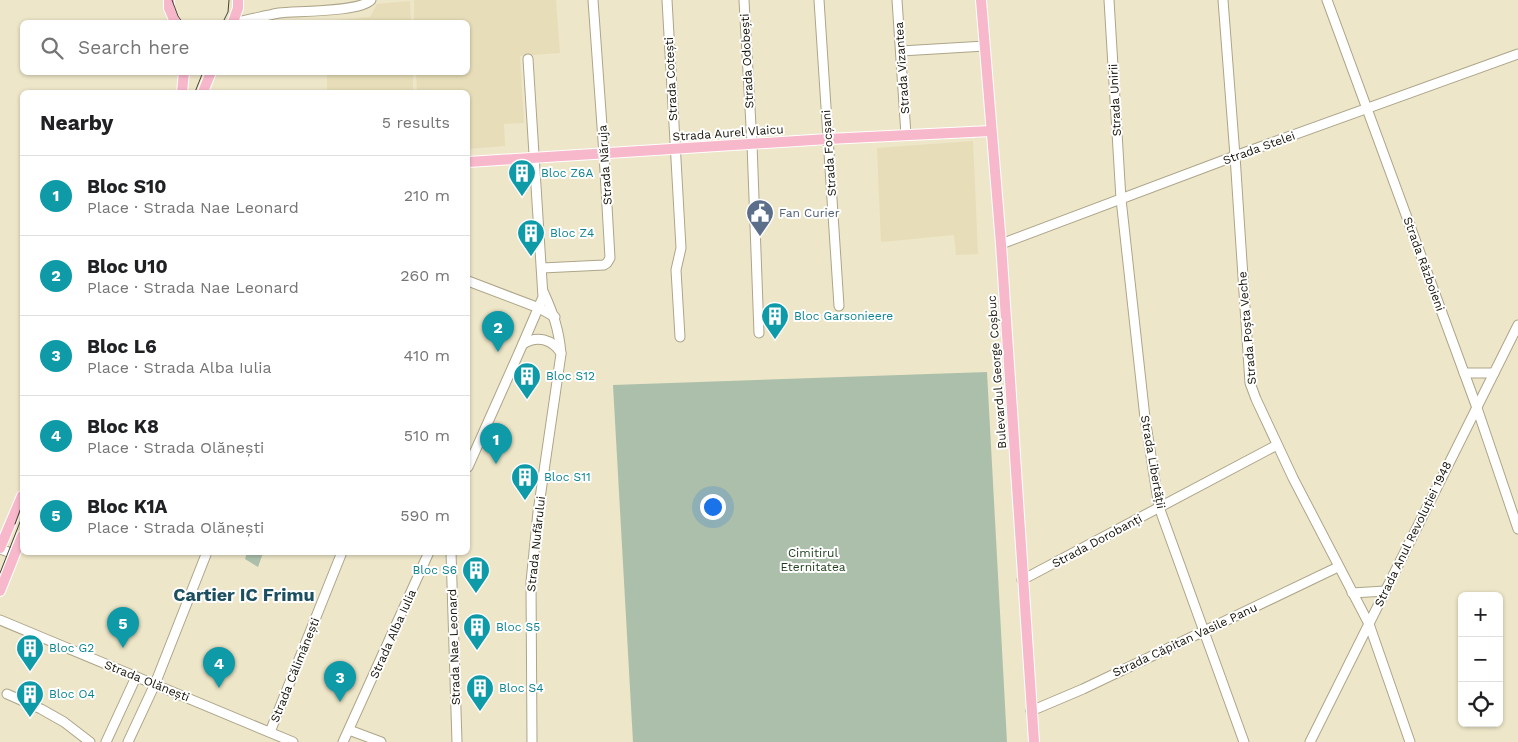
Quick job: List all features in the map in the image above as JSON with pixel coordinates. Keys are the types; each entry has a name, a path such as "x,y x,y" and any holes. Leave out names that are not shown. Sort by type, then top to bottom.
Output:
{"main road":[{"path":"234,20 238,8 238,0"},
{"name":"Bulevardul George Coșbuc","path":"981,0 1001,244 1034,742"},
{"path":"168,3 174,20"},
{"path":"182,90 184,75"},
{"path":"204,90 210,75"},
{"name":"Strada Aurel Vlaicu","path":"470,162 828,139 991,131"},
{"path":"0,549 20,501"},
{"path":"0,591 20,540"}],"street":[{"path":"244,20 282,13 355,7 371,0"},
{"name":"Strada Năruja","path":"542,268 604,265 610,261 593,0"},
{"name":"Strada Cotești","path":"666,0 681,248 676,270 680,336"},
{"name":"Strada Odobești","path":"744,0 752,144 759,333"},
{"name":"Strada Focșani","path":"819,0 839,306"},
{"name":"Strada Vizantea","path":"897,0 906,135"},
{"name":"Strada Unirii","path":"1109,0 1121,199"},
{"name":"Strada Poșta Veche","path":"1223,0 1250,383 1277,445 1338,568 1369,624 1410,742"},
{"name":"Strada Războieni","path":"1327,0 1477,408 1514,503 1518,529"},
{"path":"901,51 985,46"},
{"name":"Strada Stelei","path":"1001,244 1235,156 1518,54"},
{"path":"470,463 539,308 544,291 528,59"},
{"name":"Strada Libertății","path":"1121,199 1145,418 1159,508 1244,742"},
{"path":"470,282 539,308 555,317"},
{"path":"528,304 538,300 544,291"},
{"name":"Strada Nufărului","path":"532,742 531,582 538,512 561,354 560,338 555,317 544,291"},
{"path":"528,304 532,315 532,323"},
{"name":"Strada Anul Revoluției 1948","path":"1310,742 1518,326"},
{"path":"523,344 533,339 544,339 554,344 561,354"},
{"path":"1464,372 1494,373"},
{"name":"Strada Dorobanți","path":"1022,580 1277,445"},
{"path":"0,549 14,554"},
{"path":"128,742 155,684 206,555"},
{"name":"Strada Călimănești","path":"270,732 341,555"},
{"name":"Strada Alba Iulia","path":"344,742 428,555"},
{"name":"Strada Nae Leonard","path":"452,555 457,742"},
{"name":"Strada Căpitan Vasile Panu","path":"1031,711 1338,568"},
{"path":"1352,593 1385,591"},
{"name":"Strada Olănești","path":"0,620 293,742"},
{"path":"106,742 136,677"},
{"path":"7,694 41,709 90,742"},
{"path":"349,730 382,742"}],"shaded area":[{"path":"414,0 556,0 560,53 520,56 524,123 504,124 505,146 470,149 470,90 417,90 416,75 470,75 470,20 414,20"},
{"path":"410,1 411,20 336,20 370,17 377,4"},
{"path":"327,75 413,75 413,90 327,90"},
{"path":"973,141 978,254 956,255 954,235 881,242 877,148"}],"green space":[{"name":"Cimitirul Eternitatea","path":"987,372 1007,742 633,742 613,385"},
{"path":"246,555 262,555 258,567 245,559"}],"tram line":[{"path":"172,0 181,20"},
{"path":"224,20 228,12 229,0"},
{"path":"196,90 202,75"},
{"path":"15,524 20,510"},
{"path":"0,573 20,522"}],"place":[{"name":"Bloc Z6A","path":"522,197"},
{"name":"Fan Curier","path":"760,237"},
{"name":"Bloc Z4","path":"531,257"},
{"name":"Bloc Garsonieere","path":"775,340"},
{"name":"Bloc U10","path":"498,352"},
{"name":"Bloc S12","path":"527,400"},
{"name":"Bloc S10","path":"496,464"},
{"name":"Bloc S11","path":"525,501"},
{"name":"Bloc S6","path":"476,594"},
{"name":"Bloc K1A","path":"123,648"},
{"name":"Bloc S5","path":"477,651"},
{"name":"Bloc G2","path":"30,672"},
{"name":"Bloc K8","path":"219,688"},
{"name":"Bloc L6","path":"340,702"},
{"name":"Bloc S4","path":"480,712"},
{"name":"Bloc O4","path":"30,718"}],"district":[{"name":"Cartier IC Frimu","path":"244,595"}]}
